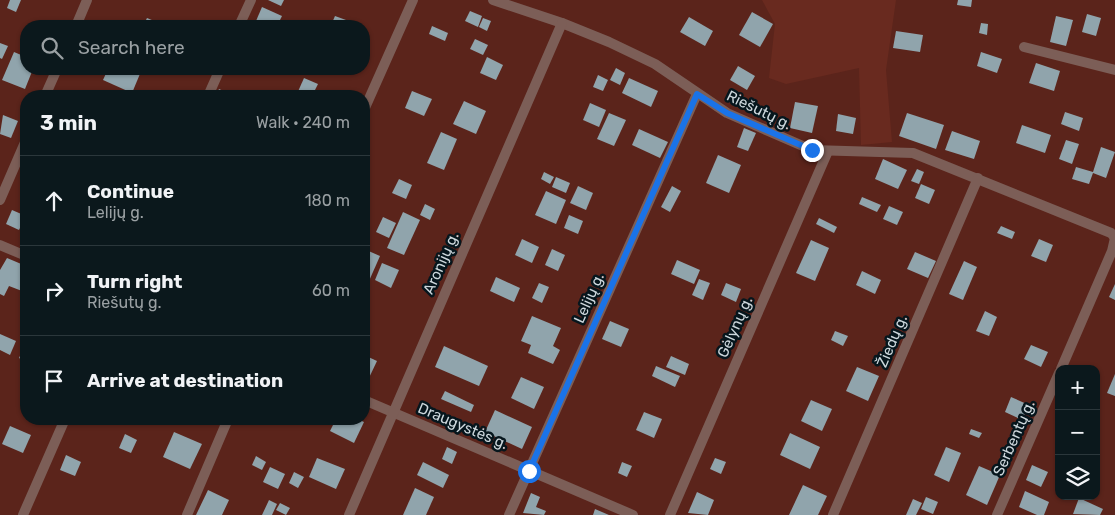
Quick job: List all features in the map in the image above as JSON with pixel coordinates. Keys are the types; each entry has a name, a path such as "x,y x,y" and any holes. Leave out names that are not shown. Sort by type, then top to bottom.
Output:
{"street":[{"path":"79,20 88,0"},
{"path":"242,20 251,0"},
{"path":"370,97 413,0"},
{"name":"Riešutų g.","path":"493,0 562,23 609,42 655,64 727,113 775,136 812,150 914,152 1114,236"},
{"name":"Aronijų g.","path":"349,515 562,23"},
{"path":"1024,47 1115,70"},
{"path":"48,90 54,75"},
{"path":"211,90 217,75"},
{"name":"Lelijų g.","path":"510,515 697,94"},
{"name":"Gėlynų g.","path":"670,515 828,151"},
{"path":"0,200 20,154"},
{"name":"Žiedų g.","path":"833,515 978,178"},
{"path":"1063,365 1112,251 1114,236"},
{"path":"0,245 20,253"},
{"name":"Serbentų g.","path":"997,515 1055,383"},
{"name":"Draugystės g.","path":"370,403 633,515"},
{"path":"23,515 62,425"},
{"path":"187,515 225,425"}],"shaded area":[{"path":"0,0 1115,0 1115,515 0,515"},
{"path":"762,0 896,0 886,70 892,142 861,145 859,68 786,84 769,78 775,24"}],"building":[{"path":"10,0 21,0 16,12 7,8"},
{"path":"268,0 284,0 281,6"},
{"path":"958,0 972,0 971,7 957,5"},
{"path":"262,7 282,16 280,20 256,20"},
{"path":"470,11 482,16 478,27 465,21"},
{"path":"752,12 773,24 760,47 739,35"},
{"path":"1087,14 1101,18 1096,36 1082,32"},
{"path":"335,16 346,20 333,20"},
{"path":"1056,16 1073,20 1066,46 1050,42"},
{"path":"689,17 713,31 705,46 680,32"},
{"path":"483,18 491,21 487,31 479,27"},
{"path":"981,23 988,24 987,35 979,33"},
{"path":"432,26 448,33 445,41 429,34"},
{"path":"896,31 923,35 920,52 893,48"},
{"path":"475,39 488,45 483,55 470,49"},
{"path":"0,43 8,46 2,59 0,58"},
{"path":"14,52 20,54 20,75 31,75 25,89 2,80"},
{"path":"981,52 1002,59 997,73 977,66"},
{"path":"487,57 503,65 496,80 480,73"},
{"path":"1036,63 1060,71 1054,91 1029,83"},
{"path":"738,66 755,76 747,90 730,80"},
{"path":"616,68 625,73 620,85 610,80"},
{"path":"105,75 140,75 133,90 125,90 103,80"},
{"path":"598,75 608,80 603,91 593,87"},
{"path":"304,78 318,84 315,90 299,90"},
{"path":"629,78 658,91 651,107 622,93"},
{"path":"412,91 432,99 424,116 405,108"},
{"path":"464,101 486,111 476,134 453,124"},
{"path":"795,102 818,106 812,133 790,128"},
{"path":"590,103 606,110 599,127 583,120"},
{"path":"1065,112 1083,118 1079,131 1061,124"},
{"path":"609,113 626,120 614,146 597,139"},
{"path":"907,113 944,125 936,149 899,136"},
{"path":"838,114 856,118 853,134 836,131"},
{"path":"3,115 18,121 11,138 0,134"},
{"path":"1022,125 1051,135 1045,153 1016,143"},
{"path":"744,128 756,133 748,151 737,147"},
{"path":"639,129 668,142 660,158 632,145"},
{"path":"952,131 980,141 974,159 945,150"},
{"path":"441,132 457,139 444,170 427,163"},
{"path":"1066,140 1079,144 1072,164 1059,159"},
{"path":"1101,147 1115,152 1106,178 1093,173 1089,184 1072,179 1076,167 1093,172"},
{"path":"718,155 741,165 729,193 706,183"},
{"path":"883,159 907,170 898,189 875,179"},
{"path":"917,169 924,172 919,184 911,181"},
{"path":"544,172 554,177 550,184 541,179"},
{"path":"556,177 570,183 566,193 552,187"},
{"path":"399,179 412,185 406,199 392,193"},
{"path":"921,184 935,190 929,204 915,198"},
{"path":"578,186 593,193 586,210 570,203"},
{"path":"672,186 681,191 670,212 661,207"},
{"path":"546,191 566,200 556,224 535,215"},
{"path":"862,197 881,205 877,212 859,204"},
{"path":"425,204 435,209 430,220 420,215"},
{"path":"889,206 903,212 897,225 883,219"},
{"path":"12,210 20,213 19,230 6,224"},
{"path":"403,212 420,220 404,255 387,248"},
{"path":"569,215 583,221 578,234 564,228"},
{"path":"383,217 396,223 389,238 376,232"},
{"path":"819,218 837,227 834,233 816,224"},
{"path":"1001,226 1015,232 1012,239 997,233"},
{"path":"522,239 539,247 532,263 515,255"},
{"path":"1039,239 1053,245 1046,262 1031,256"},
{"path":"811,240 829,248 815,281 796,273"},
{"path":"552,249 565,255 558,271 545,265"},
{"path":"370,252 380,256 370,279"},
{"path":"915,252 936,261 928,278 907,269"},
{"path":"7,258 20,263 20,290 9,286 4,296 0,294 0,270"},
{"path":"677,260 700,270 694,284 671,274"},
{"path":"964,261 977,267 963,300 949,294"},
{"path":"382,263 399,270 391,288 375,280"},
{"path":"862,271 881,280 875,294 856,285"},
{"path":"496,277 520,288 514,302 490,291"},
{"path":"699,279 710,283 703,300 692,295"},
{"path":"539,283 549,287 542,303 532,298"},
{"path":"726,283 741,289 736,302 721,295"},
{"path":"1115,284 1115,300 1109,297"},
{"path":"985,311 997,317 989,336 976,331"},
{"path":"532,316 561,328 553,346 560,350 553,364 528,353 531,345 521,341"},
{"path":"610,321 629,329 621,347 602,339"},
{"path":"835,331 848,336 843,346 831,340"},
{"path":"0,334 16,341 10,355 0,350"},
{"path":"1031,345 1048,352 1041,367 1024,359"},
{"path":"444,346 488,366 479,386 435,367"},
{"path":"671,356 689,364 685,375 666,367"},
{"path":"370,358 377,361 370,376"},
{"path":"656,366 680,376 675,387 652,376"},
{"path":"857,367 879,376 868,401 846,391"},
{"path":"1115,374 1115,396 1107,393"},
{"path":"521,377 544,387 534,409 511,398"},
{"path":"445,391 474,405 471,412 441,399"},
{"path":"1011,397 1029,405 1022,420 1005,412"},
{"path":"811,400 832,409 822,431 801,421"},
{"path":"495,410 532,427 522,449 485,432"},
{"path":"644,412 662,419 654,438 636,430"},
{"path":"333,425 363,425 354,443 330,431"},
{"path":"10,426 31,435 23,453 2,444"},
{"path":"971,429 982,433 979,438 969,434"},
{"path":"174,432 202,444 190,469 163,457"},
{"path":"790,433 820,447 810,469 780,455"},
{"path":"125,434 137,440 131,453 119,448"},
{"path":"447,447 457,452 452,464 442,459"},
{"path":"946,447 961,453 949,482 934,475"},
{"path":"66,455 81,462 75,476 60,470"},
{"path":"256,456 266,462 262,470 252,465"},
{"path":"317,458 345,469 336,489 309,477"},
{"path":"715,458 726,462 721,474 710,469"},
{"path":"423,462 449,475 443,488 417,475"},
{"path":"622,462 632,466 627,477 618,473"},
{"path":"1032,465 1048,472 1041,487 1026,480"},
{"path":"979,466 1000,475 987,505 966,495"},
{"path":"270,467 285,474 278,489 263,482"},
{"path":"294,472 304,477 298,488 289,483"},
{"path":"803,485 827,496 818,515 789,515"},
{"path":"415,488 434,497 426,515 403,515"},
{"path":"208,490 229,500 222,515 196,515"},
{"path":"1025,491 1049,502 1044,515 1037,515 1019,507"},
{"path":"697,492 714,500 708,515 688,513"},
{"path":"531,493 540,497 536,507 546,511 544,515 523,513"},
{"path":"926,497 938,502 933,514 921,509"},
{"path":"913,499 922,503 916,515 906,515"},
{"path":"269,500 277,504 272,515 262,515"},
{"path":"1078,500 1083,500 1103,509 1100,515 1073,514"},
{"path":"280,503 290,508 286,515 276,510"},
{"path":"595,509 609,515 593,515"}],"route":[{"path":"529,471 697,94 727,113 775,136 812,150"}]}
